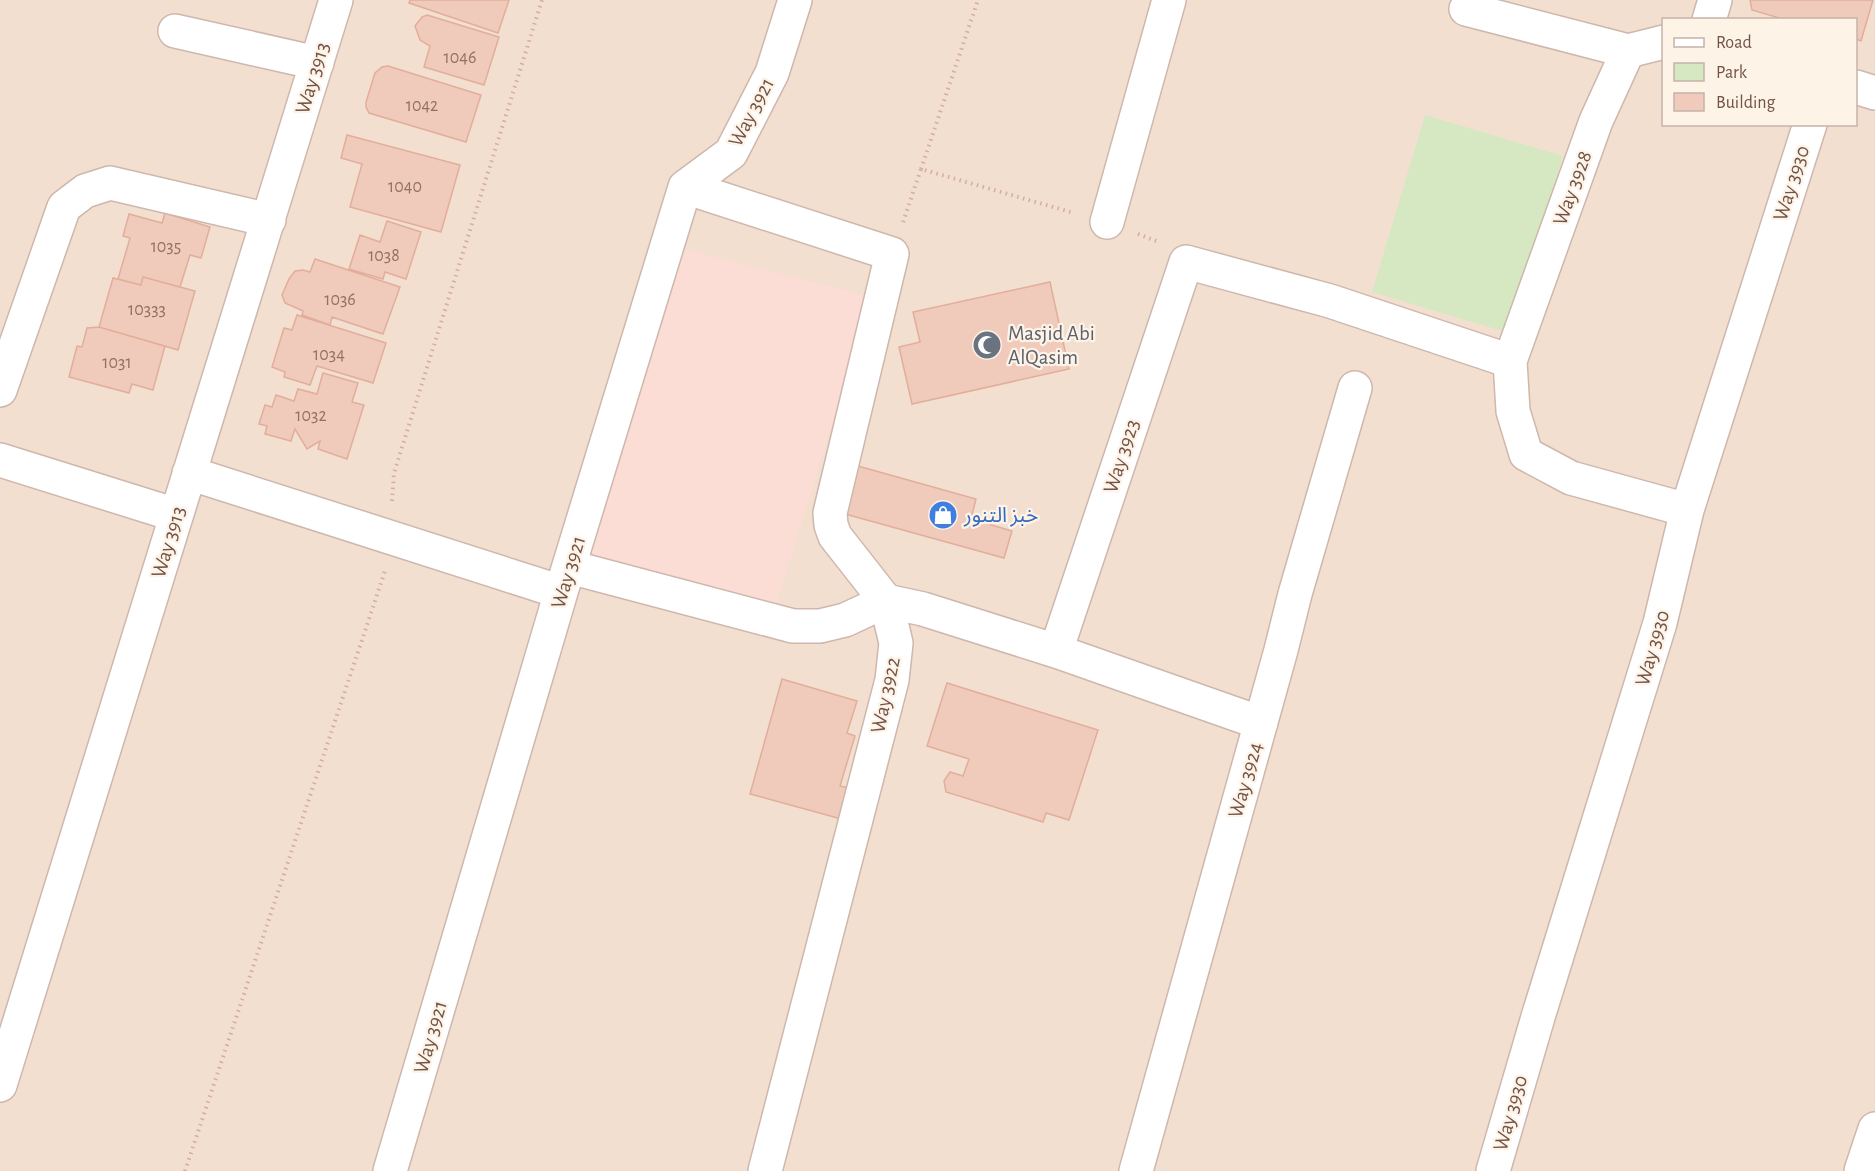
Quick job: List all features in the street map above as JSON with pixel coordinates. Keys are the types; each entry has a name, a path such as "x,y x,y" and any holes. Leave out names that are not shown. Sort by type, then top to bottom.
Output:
{"street":[{"name":"Way 3913","path":"0,1085 336,0"},
{"name":"Way 3921","path":"390,1171 685,187 730,153 772,73 795,0"},
{"path":"1107,222 1169,0"},
{"path":"1710,18 1715,0"},
{"path":"1466,9 1628,51 1662,42"},
{"path":"175,31 317,63"},
{"name":"Way 3928","path":"1510,361 1596,121 1628,51"},
{"path":"1857,87 1875,93"},
{"name":"Way 3930","path":"1493,1171 1660,622 1687,510 1809,126"},
{"path":"0,390 64,207 84,191 110,183 269,220"},
{"path":"685,187 892,254 830,513 835,536 886,601"},
{"path":"1186,262 1330,301 1510,361 1513,411 1526,454 1571,478 1687,510"},
{"name":"Way 3923","path":"1056,651 1186,262"},
{"name":"Way 3924","path":"1136,1171 1295,594 1355,388"},
{"path":"0,460 176,515"},
{"path":"189,473 388,537 566,579 793,626 820,626 845,620 886,601 924,609 1056,651 1261,723"},
{"name":"Way 3922","path":"765,1171 892,680 896,643 886,601"},
{"path":"1860,1171 1875,1129"}],"path":[{"path":"185,1171 384,577 394,473 542,0"},
{"path":"892,254 978,0"},
{"path":"921,169 1107,222 1166,245 1186,262"}],"shaded area":[{"path":"0,0 1875,0 1875,1171 0,1171"},
{"path":"680,248 871,297 773,615 585,558"}],"green space":[{"path":"1425,115 1563,156 1509,333 1372,292"}],"building":[{"path":"410,0 509,0 498,33 409,3"},
{"path":"1750,0 1873,0 1861,41 1857,39 1857,18 1779,18 1752,10"},
{"path":"427,15 499,37 484,85 424,67 430,46 420,40 415,26 422,17"},
{"path":"388,66 481,95 466,142 369,113 366,102 375,73 382,67"},
{"path":"347,135 460,165 441,232 350,207 362,164 341,158"},
{"path":"165,213 210,227 201,258 190,255 180,287 143,277 141,285 118,279 130,238 123,236 129,214 162,223"},
{"path":"387,221 421,232 406,279 385,272 383,279 349,269 360,235 380,242"},
{"path":"315,259 400,287 383,334 332,317 330,325 302,315 303,311 285,303 282,295 289,279 295,271 310,272"},
{"path":"143,277 195,291 178,350 99,327 113,278 141,285"},
{"name":"Masjid Abi AlQasim","path":"1050,282 1069,369 912,404 899,347 920,342 913,312"},
{"path":"297,315 386,343 373,383 317,366 310,385 284,377 285,372 272,367 284,328 292,330"},
{"path":"99,327 165,346 153,390 132,384 129,393 69,377 77,346 82,347 87,328"},
{"path":"323,373 358,383 352,402 364,405 347,459 318,449 320,441 307,449 295,429 291,441 265,434 267,426 259,424 265,405 272,407 276,395 294,401 298,389 317,394"},
{"path":"858,466 976,499 971,519 1012,531 1004,558 845,514"},
{"path":"782,679 857,701 847,733 855,736 840,786 854,789 845,820 750,794"},
{"path":"947,683 1098,730 1069,820 1046,813 1043,822 946,792 944,781 950,772 963,776 969,759 927,746"}],"place":[{"name":"Masjid Abi AlQasim","path":"987,345"},
{"name":"خبز التنور","path":"943,515"}]}
